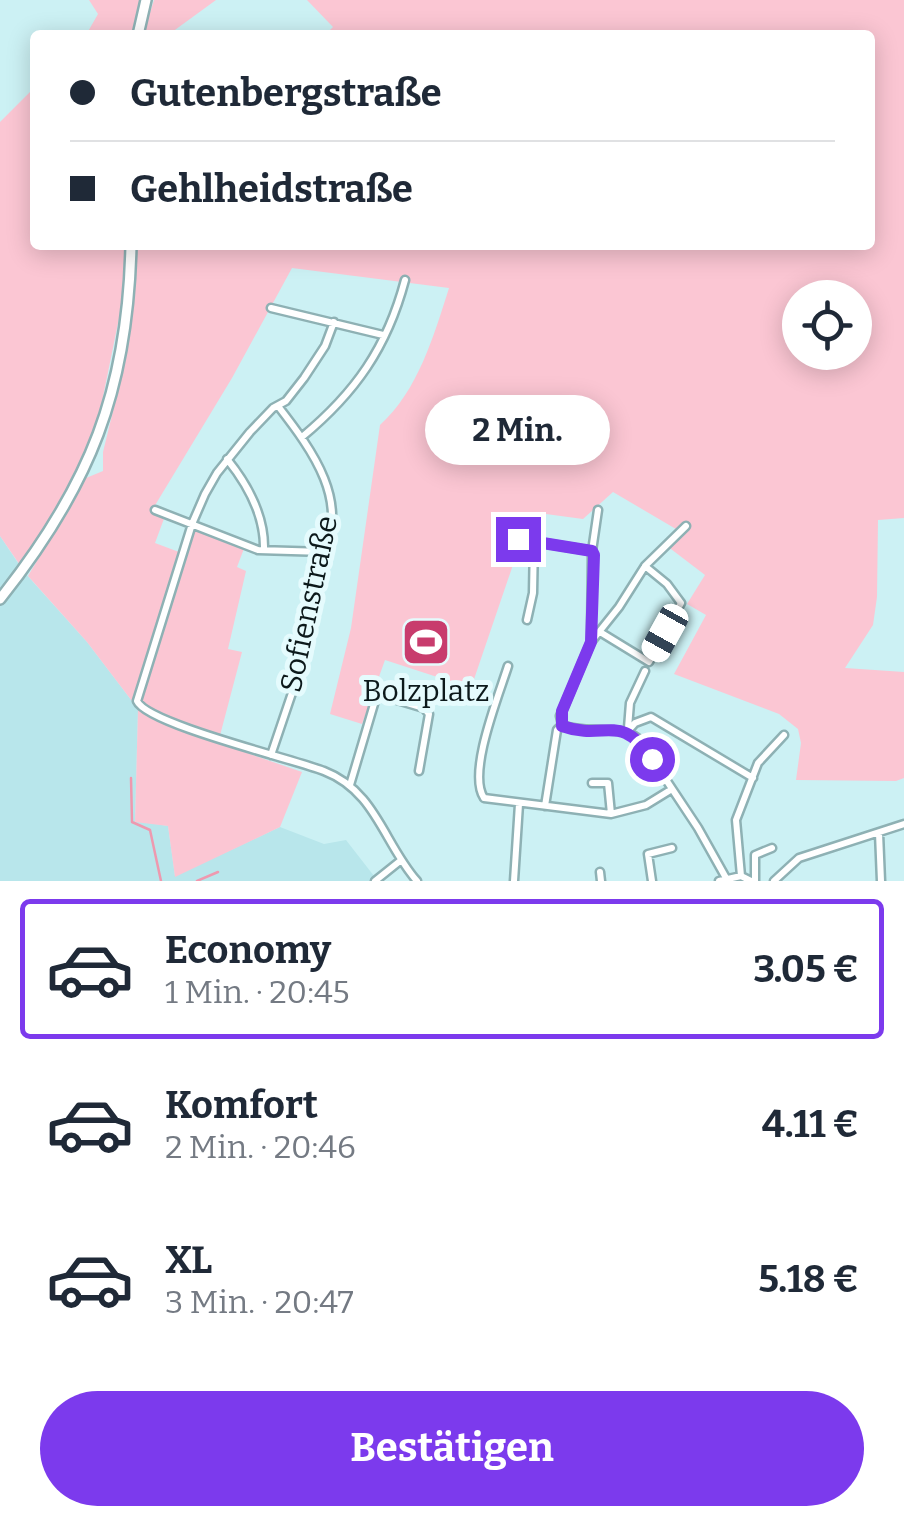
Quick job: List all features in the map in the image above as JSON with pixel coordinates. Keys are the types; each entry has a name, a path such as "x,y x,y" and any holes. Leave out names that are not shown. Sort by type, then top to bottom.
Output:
{"main road":[{"path":"139,30 146,0"},
{"path":"0,600 67,506 100,433 119,368 131,250"}],"street":[{"path":"302,437 349,395 365,374 392,323 405,280"},
{"path":"272,308 383,336"},
{"path":"334,322 314,364 211,483 192,524 137,701 146,712 324,771 350,785 376,813 400,861 417,881"},
{"name":"Sofienstraße","path":"271,756 293,690 320,560 332,523 323,472 278,406"},
{"path":"228,459 258,512 264,550"},
{"path":"155,510 264,550 325,552"},
{"path":"591,642 592,551 598,510"},
{"path":"562,726 562,711 591,642 644,566 686,526"},
{"path":"518,539 592,551"},
{"path":"527,620 533,593 534,541"},
{"path":"600,632 649,662 681,603 644,566"},
{"path":"508,666 486,740 479,788 490,801 610,814 646,805 672,789"},
{"path":"628,730 628,712 644,671"},
{"path":"350,785 377,694 424,708 430,714 419,770"},
{"path":"562,726 628,730 651,717 753,778"},
{"path":"545,806 557,730 562,726"},
{"path":"628,730 639,739 672,789 722,879 741,876 753,881 755,855 772,848"},
{"path":"741,876 735,826 761,757 784,735"},
{"path":"592,783 608,784 610,814"},
{"path":"514,881 519,804"},
{"path":"774,881 799,858 904,824"},
{"path":"879,832 881,881"},
{"path":"652,881 648,850 672,848"},
{"path":"375,881 400,861"}],"shaded area":[{"path":"89,0 141,0 135,30 89,30 98,14"},
{"path":"154,0 216,0 175,30 145,30"},
{"path":"307,0 904,0 904,518 878,520 873,625 845,668 904,672 904,778 796,780 801,743 798,729 779,714 674,674 706,615 687,604 705,575 667,546 681,532 613,492 583,519 531,512 471,688 385,660 362,724 330,714 351,628 380,425 415,379 449,288 292,268 232,378 154,507 155,512 165,516 155,543 179,552 190,525 245,546 237,567 246,571 228,649 242,652 218,743 302,772 280,827 175,877 168,826 135,822 138,709 87,642 28,576 86,478 103,471 103,452 126,358 134,250 875,250 875,30 330,30 333,27"},
{"path":"30,92 30,250 128,250 128,274 95,436 24,571 0,536 0,122"},
{"path":"0,536 24,572 87,642 138,709 135,821 168,826 175,876 280,827 324,844 346,840 374,876 371,881 0,881"}],"waterway":[{"path":"131,778 132,822 150,830 161,881"},
{"path":"197,881 218,872"}],"place":[{"name":"Bolzplatz","path":"426,642"}],"route":[{"path":"518,539 592,551 594,555 591,642 562,711 562,726 629,732 639,739 652,759"}]}
